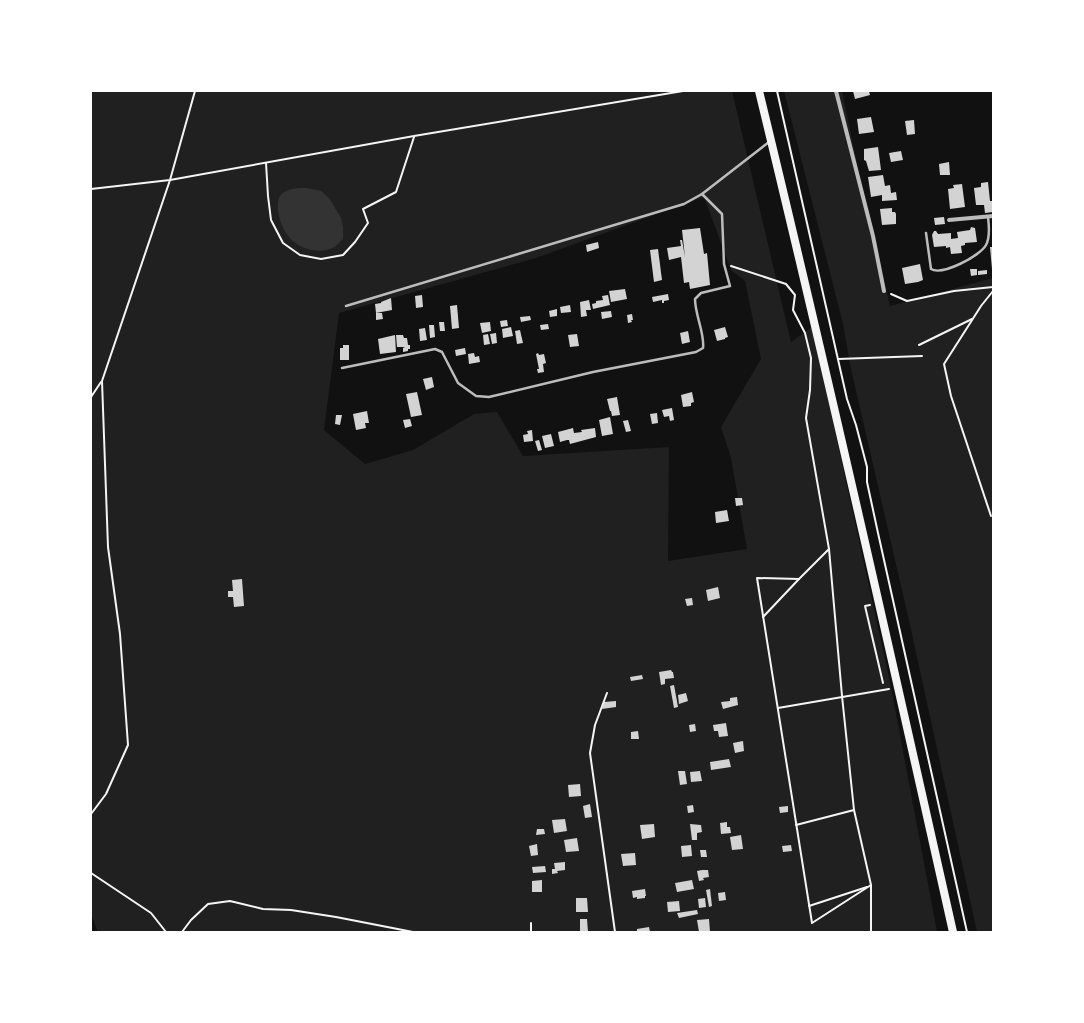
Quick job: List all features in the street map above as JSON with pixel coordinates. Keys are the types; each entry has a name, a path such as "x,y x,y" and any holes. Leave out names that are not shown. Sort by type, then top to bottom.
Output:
{"main road":[{"path":"759,91 879,603 953,932"}],"street":[{"path":"836,91 873,236 884,291"},
{"path":"949,220 993,216"}],"lane":[{"path":"346,306 684,204 702,194 771,141"},
{"path":"342,368 435,349 442,352 458,383 476,396 489,397 593,372 696,352 703,348 704,342 694,299 701,293 730,286 724,264 722,214 702,194"},
{"path":"926,233 931,269 940,271 976,256 986,245 988,239 988,216"}],"path":[{"path":"91,397 102,381 170,180 195,91"},
{"path":"91,189 170,180 414,136 683,91"},
{"path":"777,91 846,400 856,425 867,467 867,482 967,932"},
{"path":"266,163 271,220 283,243 300,255 321,259 343,255 355,242 368,223 363,209 396,192 414,136"},
{"path":"724,264 786,284 795,295 793,310 805,333 811,358 810,390 806,418 829,550 854,810 871,885 871,932"},
{"path":"884,291 907,300 954,291 993,287"},
{"path":"991,516 951,396 944,364 993,290"},
{"path":"919,346 973,319"},
{"path":"838,359 922,356"},
{"path":"91,814 106,794 128,745 120,634 108,546 102,381"},
{"path":"763,617 829,550"},
{"path":"799,579 757,578 812,923 871,885"},
{"path":"883,683 864,606 893,599"},
{"path":"778,708 842,696 898,688"},
{"path":"607,693 595,725 590,753 615,932"},
{"path":"796,825 854,810"},
{"path":"91,873 151,913 166,932"},
{"path":"809,906 871,885"},
{"path":"182,932 191,920 208,904 230,901 262,909 291,910 413,932"},
{"path":"531,923 531,932"}],"shaded area":[{"path":"91,91 732,91 791,342 812,327 890,682 937,932 98,932 91,914","holes":["704,197 731,270 745,281 761,359 721,427 731,458 747,549 668,561 669,447 523,456 497,412 474,414 413,450 365,464 324,430 339,313 536,258"]},
{"path":"784,91 842,91 861,183 890,306 993,278 993,932 977,932 910,625 851,369 843,324"},
{"path":"306,188 321,191 329,198 341,218 343,239 329,249 316,251 298,245 286,233 280,221 278,201 280,196 289,190"}],"building":[{"path":"853,91 869,91 870,95 855,99"},
{"path":"871,117 874,132 859,134 857,119"},
{"path":"914,120 915,134 907,135 905,121"},
{"path":"878,147 881,170 869,171 866,161 864,160 864,149"},
{"path":"901,151 903,160 891,162 889,153"},
{"path":"949,162 950,175 940,175 939,164"},
{"path":"883,175 885,186 890,185 891,193 896,192 897,200 882,201 882,195 871,197 868,177"},
{"path":"988,182 990,201 993,201 993,212 985,213 984,205 976,205 974,188 981,187 981,183"},
{"path":"962,184 965,207 950,209 948,189 954,188 953,185"},
{"path":"892,208 892,212 895,212 896,214 896,224 882,225 880,209"},
{"path":"944,217 945,224 935,225 934,218"},
{"path":"971,227 975,228 977,242 965,243 965,245 961,246 962,253 951,254 950,247 946,248 946,246 934,247 932,235 934,231 938,234 951,233 951,239 958,238 957,232 970,230"},
{"path":"700,228 704,254 707,253 710,285 690,289 689,282 684,283 681,257 669,260 667,248 681,246 680,240 682,240 685,257 682,230"},
{"path":"598,242 599,248 587,252 586,245"},
{"path":"990,247 993,247 993,269 992,269"},
{"path":"658,249 662,280 654,282 650,250"},
{"path":"920,264 923,280 905,284 902,268"},
{"path":"970,269 977,269 977,275 971,276"},
{"path":"987,270 987,274 978,275 978,271"},
{"path":"625,289 627,299 611,302 609,291"},
{"path":"668,294 669,300 664,301 664,303 662,303 662,300 653,302 652,297"},
{"path":"422,295 423,307 416,308 415,296"},
{"path":"608,295 610,305 593,309 592,304 596,303 596,301 603,300 602,296"},
{"path":"391,298 392,310 376,313 375,304"},
{"path":"589,300 591,310 586,310 587,316 581,317 580,302"},
{"path":"457,305 459,328 452,329 450,306"},
{"path":"570,305 571,312 561,313 560,307"},
{"path":"557,309 557,316 550,317 549,311"},
{"path":"611,311 612,317 602,319 601,312"},
{"path":"376,313 382,313 383,319 376,320"},
{"path":"632,314 633,320 631,320 632,322 628,323 627,315"},
{"path":"530,316 531,320 521,322 520,317"},
{"path":"507,320 508,326 501,327 500,321"},
{"path":"439,322 444,322 445,331 440,331"},
{"path":"490,322 491,331 482,333 480,323"},
{"path":"548,324 549,329 541,330 540,325"},
{"path":"429,325 434,325 435,337 430,338"},
{"path":"511,327 513,336 503,338 502,329"},
{"path":"725,327 728,337 717,341 714,330"},
{"path":"425,328 427,340 420,341 419,329"},
{"path":"520,330 523,343 517,344 515,331"},
{"path":"688,331 690,342 682,344 680,333"},
{"path":"496,333 497,343 492,344 490,334"},
{"path":"488,334 490,344 484,345 483,335"},
{"path":"577,334 579,346 570,347 568,335"},
{"path":"395,335 396,352 380,354 378,339"},
{"path":"396,335 403,335 404,338 407,338 408,345 410,345 410,349 408,349 408,351 403,352 403,348 405,347 397,347"},
{"path":"343,345 349,345 349,360 340,360 340,348 343,348"},
{"path":"465,348 466,354 456,356 455,350"},
{"path":"474,353 475,357 479,356 480,362 469,364 468,354"},
{"path":"538,353 539,355 544,354 546,363 543,364 544,372 538,373 537,369 539,369 536,354"},
{"path":"432,377 434,387 426,390 423,379"},
{"path":"417,392 422,415 411,417 406,394"},
{"path":"692,392 694,402 691,403 691,406 683,407 681,395"},
{"path":"617,397 620,415 612,416 607,399"},
{"path":"672,408 674,420 670,421 669,416 664,417 662,410"},
{"path":"367,411 369,423 365,423 366,428 356,430 353,414"},
{"path":"657,413 658,423 652,424 650,414"},
{"path":"336,415 342,415 340,425 335,424"},
{"path":"610,417 613,434 602,436 599,420"},
{"path":"410,419 412,426 405,428 403,420"},
{"path":"628,420 631,431 626,432 623,421"},
{"path":"573,428 574,433 582,432 581,430 595,428 596,437 570,444 569,440 560,442 558,432"},
{"path":"532,430 533,441 524,442 523,435 528,434 527,431"},
{"path":"551,434 554,446 545,448 542,436"},
{"path":"539,440 542,450 538,451 535,441"},
{"path":"735,498 742,498 743,505 736,506"},
{"path":"727,510 729,521 716,523 715,512"},
{"path":"242,579 244,606 234,607 233,597 228,597 228,591 233,591 232,580"},
{"path":"718,587 720,598 708,601 706,590"},
{"path":"692,598 693,605 687,606 685,599"},
{"path":"671,670 674,678 665,679 665,684 661,685 659,672"},
{"path":"642,675 643,679 631,681 630,677"},
{"path":"674,685 678,707 674,708 670,686"},
{"path":"686,693 688,701 679,704 678,695"},
{"path":"737,697 738,705 723,709 721,702 730,701 730,698"},
{"path":"616,701 616,707 602,709 604,702"},
{"path":"726,723 728,736 719,737 718,731 714,731 713,725"},
{"path":"695,724 696,731 690,732 689,725"},
{"path":"638,731 639,739 631,739 631,732"},
{"path":"743,741 744,751 735,753 733,743"},
{"path":"729,759 731,767 711,770 710,762"},
{"path":"678,771 685,771 687,784 680,785"},
{"path":"700,771 702,781 691,782 690,772"},
{"path":"580,784 581,796 569,797 568,785"},
{"path":"590,804 592,817 585,818 583,806"},
{"path":"693,805 694,812 688,813 687,806"},
{"path":"788,806 788,812 780,813 779,807"},
{"path":"565,819 567,831 554,833 552,820"},
{"path":"727,822 727,827 730,827 731,833 721,834 720,823"},
{"path":"654,824 655,837 642,839 640,825"},
{"path":"690,824 701,825 702,832 697,833 697,840 692,840"},
{"path":"537,829 544,829 545,834 536,835"},
{"path":"741,835 743,849 732,850 730,837"},
{"path":"577,838 579,851 566,852 564,840"},
{"path":"537,844 538,855 531,856 529,846"},
{"path":"691,845 692,856 682,857 681,846"},
{"path":"791,845 792,851 783,852 782,846"},
{"path":"700,850 706,850 707,857 701,857"},
{"path":"635,853 636,865 623,866 621,854"},
{"path":"565,862 565,870 557,871 558,873 552,874 552,869 555,869 554,863"},
{"path":"545,866 546,872 533,873 532,867"},
{"path":"708,870 709,877 703,878 704,880 699,881 697,871"},
{"path":"542,880 542,892 532,892 532,881"},
{"path":"692,880 694,889 677,892 675,883"},
{"path":"645,889 645,898 633,898 632,891"},
{"path":"710,889 712,906 709,907 706,890"},
{"path":"725,892 726,900 719,901 718,893"},
{"path":"576,898 587,898 588,912 576,912"},
{"path":"705,898 706,907 699,908 698,899"},
{"path":"679,901 680,911 668,912 667,902"},
{"path":"697,910 698,914 679,918 677,913"},
{"path":"580,919 587,919 588,932 580,932"},
{"path":"709,919 710,932 699,932 697,920"},
{"path":"649,927 650,932 637,932 637,929"}]}
